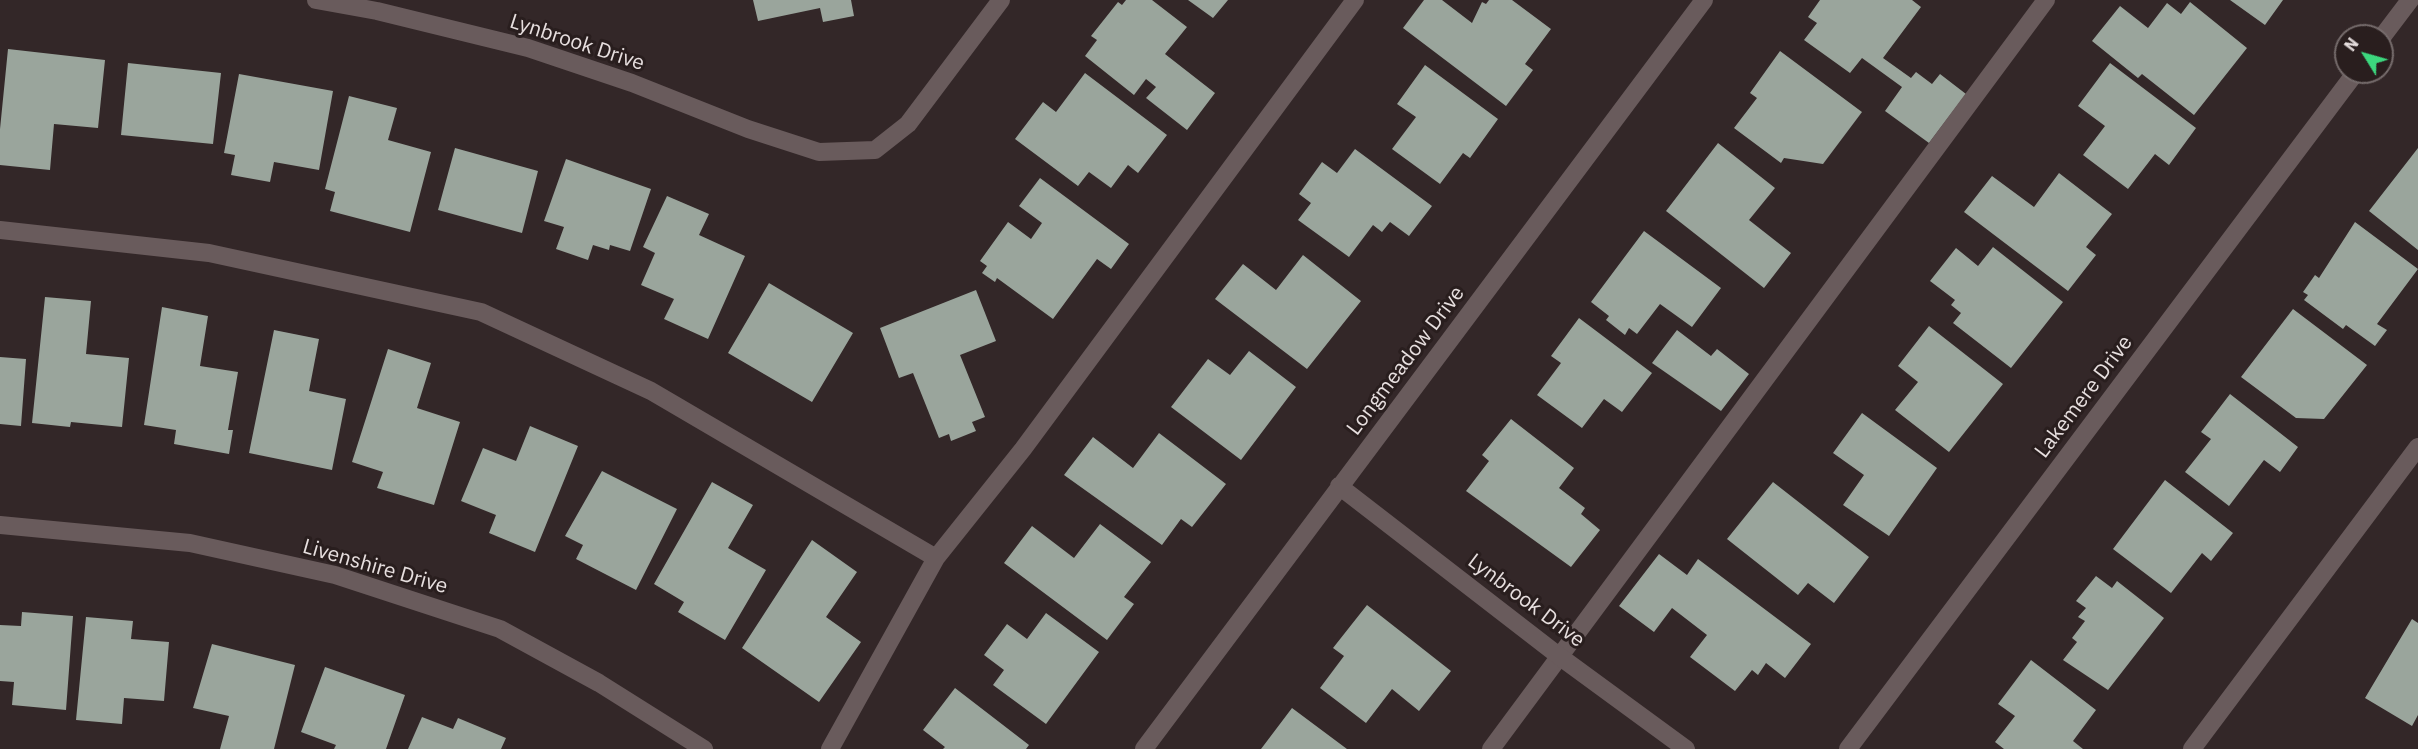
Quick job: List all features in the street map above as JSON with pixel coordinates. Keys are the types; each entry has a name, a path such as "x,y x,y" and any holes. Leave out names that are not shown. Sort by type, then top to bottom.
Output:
{"street":[{"name":"Lynbrook Drive","path":"316,0 377,11 528,48 632,83 748,129 819,152 875,150 908,124 1000,0"},
{"path":"830,749 936,558 1023,449 1354,0"},
{"name":"Longmeadow Drive","path":"1144,749 1704,0"},
{"path":"1491,749 2046,0"},
{"path":"2391,24 2409,0"},
{"name":"Lakemere Drive","path":"1848,749 2346,84"},
{"path":"0,230 208,253 481,312 651,391 936,558"},
{"path":"2192,749 2418,447"},
{"name":"Lynbrook Drive","path":"1339,486 1559,656 1686,749"},
{"name":"Livenshire Drive","path":"0,525 190,543 346,579 500,629 599,682 704,749"}],"building":[{"path":"753,0 851,0 854,16 823,22 820,8 758,21"},
{"path":"1126,0 1152,0 1187,27 1165,54 1215,93 1187,130 1146,98 1156,87 1146,79 1134,95 1085,56 1097,40 1091,36 1118,2 1122,5"},
{"path":"1188,0 1228,0 1213,18"},
{"path":"1424,0 1442,0 1472,23 1482,2 1486,4 1489,0 1512,0 1551,29 1525,64 1533,70 1506,106 1403,28"},
{"path":"1820,0 1912,0 1921,7 1883,58 1911,78 1916,72 1932,84 1940,74 1966,94 1929,143 1885,111 1902,87 1862,58 1850,73 1804,40 1817,23 1808,17"},
{"path":"2230,0 2283,0 2265,25"},
{"path":"2190,2 2247,48 2194,115 2142,74 2138,78 2092,41 2120,6 2148,28 2167,3 2181,14"},
{"path":"8,49 105,60 98,128 54,124 50,170 0,165 0,129"},
{"path":"1780,51 1862,112 1823,164 1784,158 1781,163 1734,128 1757,98 1750,93"},
{"path":"128,63 221,73 213,144 121,135"},
{"path":"2110,63 2196,128 2169,165 2155,154 2128,189 2083,155 2105,126 2078,106"},
{"path":"1425,65 1498,119 1470,158 1463,153 1440,184 1392,149 1416,117 1397,104"},
{"path":"1085,73 1167,135 1138,173 1128,165 1111,188 1089,172 1078,186 1015,139 1043,102 1056,112"},
{"path":"239,74 333,91 319,170 274,162 270,182 231,175 235,155 224,153"},
{"path":"349,96 397,108 388,140 431,152 410,232 330,211 335,192 325,189"},
{"path":"1718,143 1775,188 1749,220 1791,253 1764,288 1666,211"},
{"path":"455,148 538,171 522,233 438,210"},
{"path":"2418,148 2418,250 2369,211"},
{"path":"1355,149 1432,206 1409,236 1390,222 1382,232 1373,225 1349,257 1298,220 1311,203 1299,194 1322,162 1337,173"},
{"path":"566,159 651,189 630,251 610,245 609,250 593,245 588,260 556,249 564,227 544,221"},
{"path":"2059,173 2112,214 2086,247 2096,255 2068,291 1964,212 1992,176 2034,207"},
{"path":"1040,178 1129,244 1111,269 1097,259 1053,319 997,278 995,282 982,273 987,266 980,261 1008,222 1031,239 1042,223 1019,206"},
{"path":"667,196 709,214 699,235 745,256 708,339 664,319 674,299 641,285 655,253 643,247"},
{"path":"2355,222 2418,269 2377,324 2387,330 2375,346 2346,325 2343,329 2304,300 2308,295 2303,292 2315,275 2319,278"},
{"path":"1644,231 1721,288 1692,327 1660,304 1637,334 1629,328 1625,335 1606,320 1609,316 1591,302"},
{"path":"1993,247 2063,302 2011,368 1953,323 1961,313 1951,305 1955,300 1930,281 1956,248 1978,266"},
{"path":"1303,255 1361,301 1307,369 1215,299 1243,264 1276,290"},
{"path":"769,283 853,333 812,402 728,353"},
{"path":"976,290 996,341 960,355 985,417 972,422 976,431 951,441 949,434 939,438 913,373 899,378 880,328"},
{"path":"45,297 91,301 86,354 129,358 122,427 71,422 70,427 32,423"},
{"path":"162,307 208,316 200,366 238,372 228,430 233,430 229,454 174,444 176,430 144,425"},
{"path":"2293,309 2367,365 2324,419 2296,418 2241,377"},
{"path":"1579,318 1652,373 1622,412 1604,399 1582,428 1537,395 1561,363 1551,356"},
{"path":"1929,326 2003,384 1949,452 1895,410 1918,382 1898,366"},
{"path":"274,330 319,339 309,391 346,399 332,470 249,453"},
{"path":"1677,330 1711,356 1717,349 1749,374 1721,411 1652,363"},
{"path":"388,349 431,363 417,408 460,422 434,505 377,488 383,472 352,462"},
{"path":"1249,351 1296,387 1241,460 1171,407 1208,359 1230,375"},
{"path":"0,357 26,359 21,426 0,424"},
{"path":"2230,394 2298,447 2280,472 2264,460 2229,506 2185,472 2211,439 2201,432"},
{"path":"1862,413 1937,468 1889,536 1843,505 1864,475 1833,453"},
{"path":"1511,419 1574,468 1559,488 1585,508 1581,514 1600,530 1571,567 1466,491 1489,461 1482,455"},
{"path":"530,426 578,446 535,552 489,533 496,515 461,501 483,448 516,461"},
{"path":"1159,433 1226,484 1192,527 1181,519 1162,545 1064,475 1093,437 1133,468"},
{"path":"602,471 677,509 636,590 576,559 583,545 565,536"},
{"path":"2165,480 2233,533 2211,561 2202,553 2171,593 2113,549"},
{"path":"712,482 753,505 728,548 766,570 725,640 678,612 684,602 654,584"},
{"path":"1773,482 1869,557 1834,603 1808,583 1798,595 1727,539"},
{"path":"1100,524 1151,562 1124,597 1134,604 1107,640 1004,563 1032,526 1074,558"},
{"path":"812,540 857,572 826,617 861,642 819,702 742,648"},
{"path":"1659,554 1687,575 1698,559 1811,644 1785,678 1766,663 1758,675 1752,670 1735,691 1690,657 1707,635 1672,608 1654,632 1619,606"},
{"path":"2096,576 2112,588 2117,581 2164,618 2108,690 2063,660 2077,642 2072,638 2085,621 2078,617 2086,608 2076,601"},
{"path":"1367,605 1451,671 1419,711 1392,689 1366,723 1320,688 1344,656 1333,648"},
{"path":"22,612 73,616 66,710 12,705 14,682 0,681 0,625 21,626"},
{"path":"1046,613 1099,652 1046,724 993,685 1004,670 984,655 1007,624 1027,639"},
{"path":"86,617 133,621 131,639 169,642 164,701 124,698 122,724 76,720"},
{"path":"2412,619 2418,623 2418,715 2412,726 2365,698"},
{"path":"212,644 295,665 274,749 220,749 229,716 193,708"},
{"path":"2031,660 2096,710 2073,741 2083,749 2004,749 1995,742 2015,716 1998,704"},
{"path":"325,667 405,695 386,749 334,749 336,745 301,732"},
{"path":"955,688 1029,745 1026,749 943,749 945,747 923,730"},
{"path":"1292,708 1347,749 1261,749"},
{"path":"422,717 453,729 458,718 506,738 501,749 408,749"}]}
